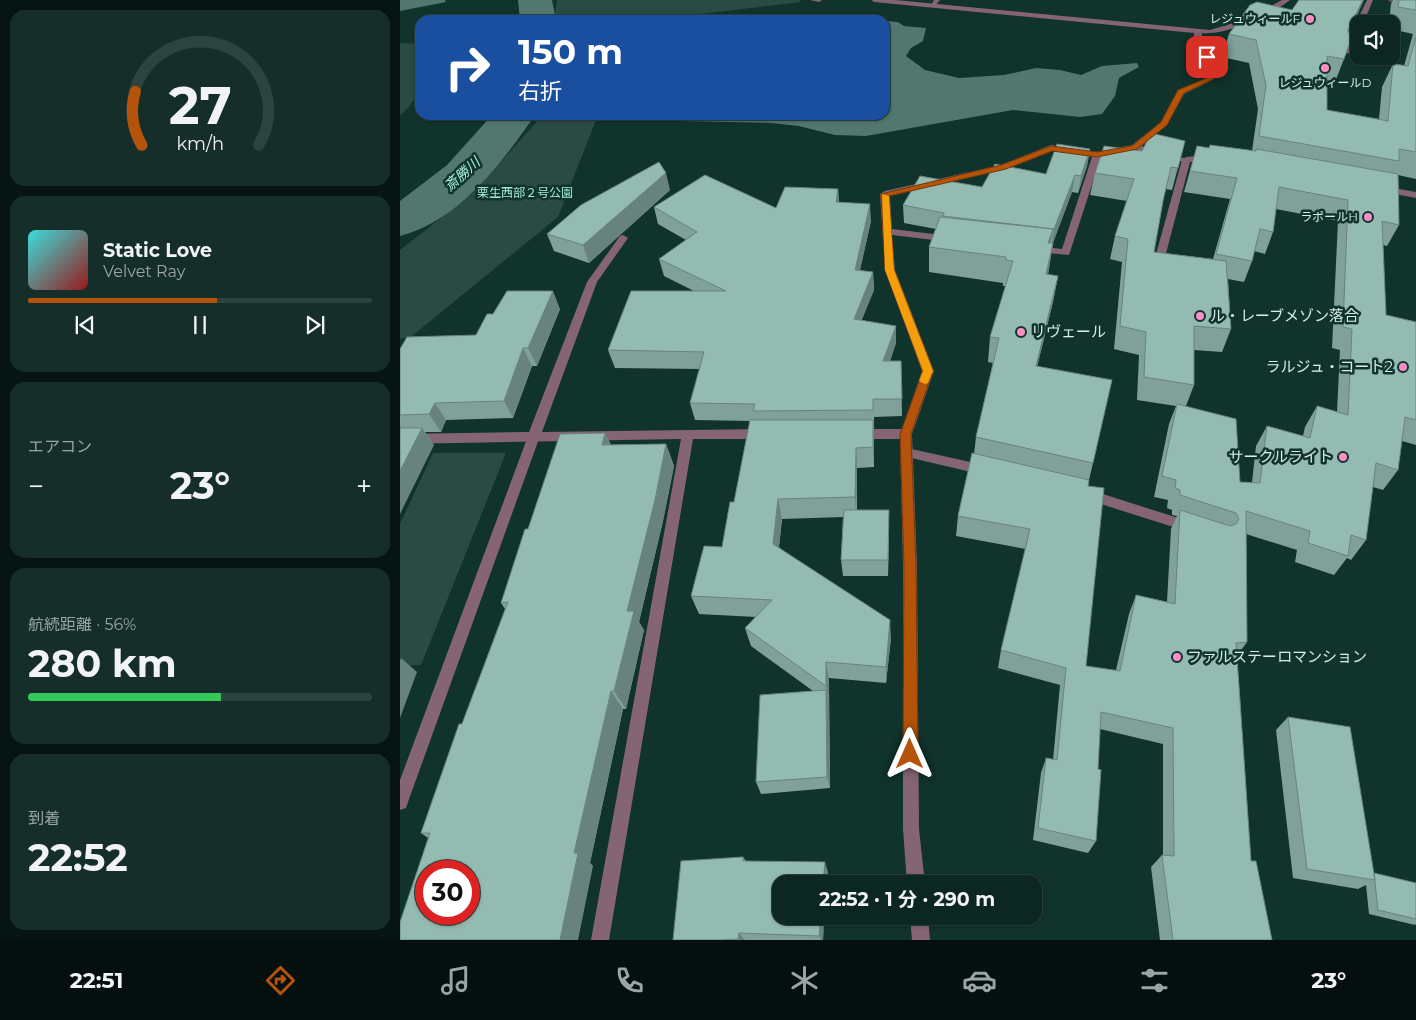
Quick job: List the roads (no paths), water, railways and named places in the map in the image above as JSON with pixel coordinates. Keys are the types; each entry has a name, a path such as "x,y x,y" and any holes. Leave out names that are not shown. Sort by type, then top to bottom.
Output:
{"street":[{"path":"813,0 819,0"},
{"path":"874,0 935,3 1210,32 1249,20 1284,2"},
{"path":"1265,0 1284,2"},
{"path":"1363,15 1370,0"},
{"path":"1391,0 1416,5"},
{"path":"1134,147 1164,123 1181,92 1210,79 1216,66 1198,48 1198,31"},
{"path":"1345,53 1350,43"},
{"path":"915,875 911,829 910,566 906,434 928,371 890,270 885,194 1004,167 1051,148 1097,155 1134,147 1186,160 1211,158 1221,160"},
{"path":"1026,248 1066,253 1097,155"},
{"path":"1158,265 1186,160"},
{"path":"1377,188 1416,195"},
{"path":"887,232 956,240"},
{"path":"400,802 592,282 623,238"},
{"path":"600,940 688,434"},
{"path":"400,439 777,434"},
{"path":"847,434 906,434"},
{"path":"907,453 992,472"},
{"path":"1078,492 1201,531"},
{"path":"920,925 921,940"}],"waterway":[{"name":"斎勝川","path":"535,0 537,15"},
{"name":"斎勝川","path":"400,221 449,188 477,161 510,120"}],"place":[{"name":"レジュウィールF","path":"1310,19"},
{"name":"レジュウィールD","path":"1325,68"},
{"name":"ラポールH","path":"1368,217"},
{"name":"ル・レーブメゾン落合","path":"1200,316"},
{"name":"リヴェール","path":"1021,332"},
{"name":"ラルジュ・コート2","path":"1403,367"},
{"name":"サークルライト","path":"1343,457"},
{"name":"ファルステーロマンション","path":"1177,657"}],"park label":[{"name":"栗生西部２号公園","path":"525,193"}]}
